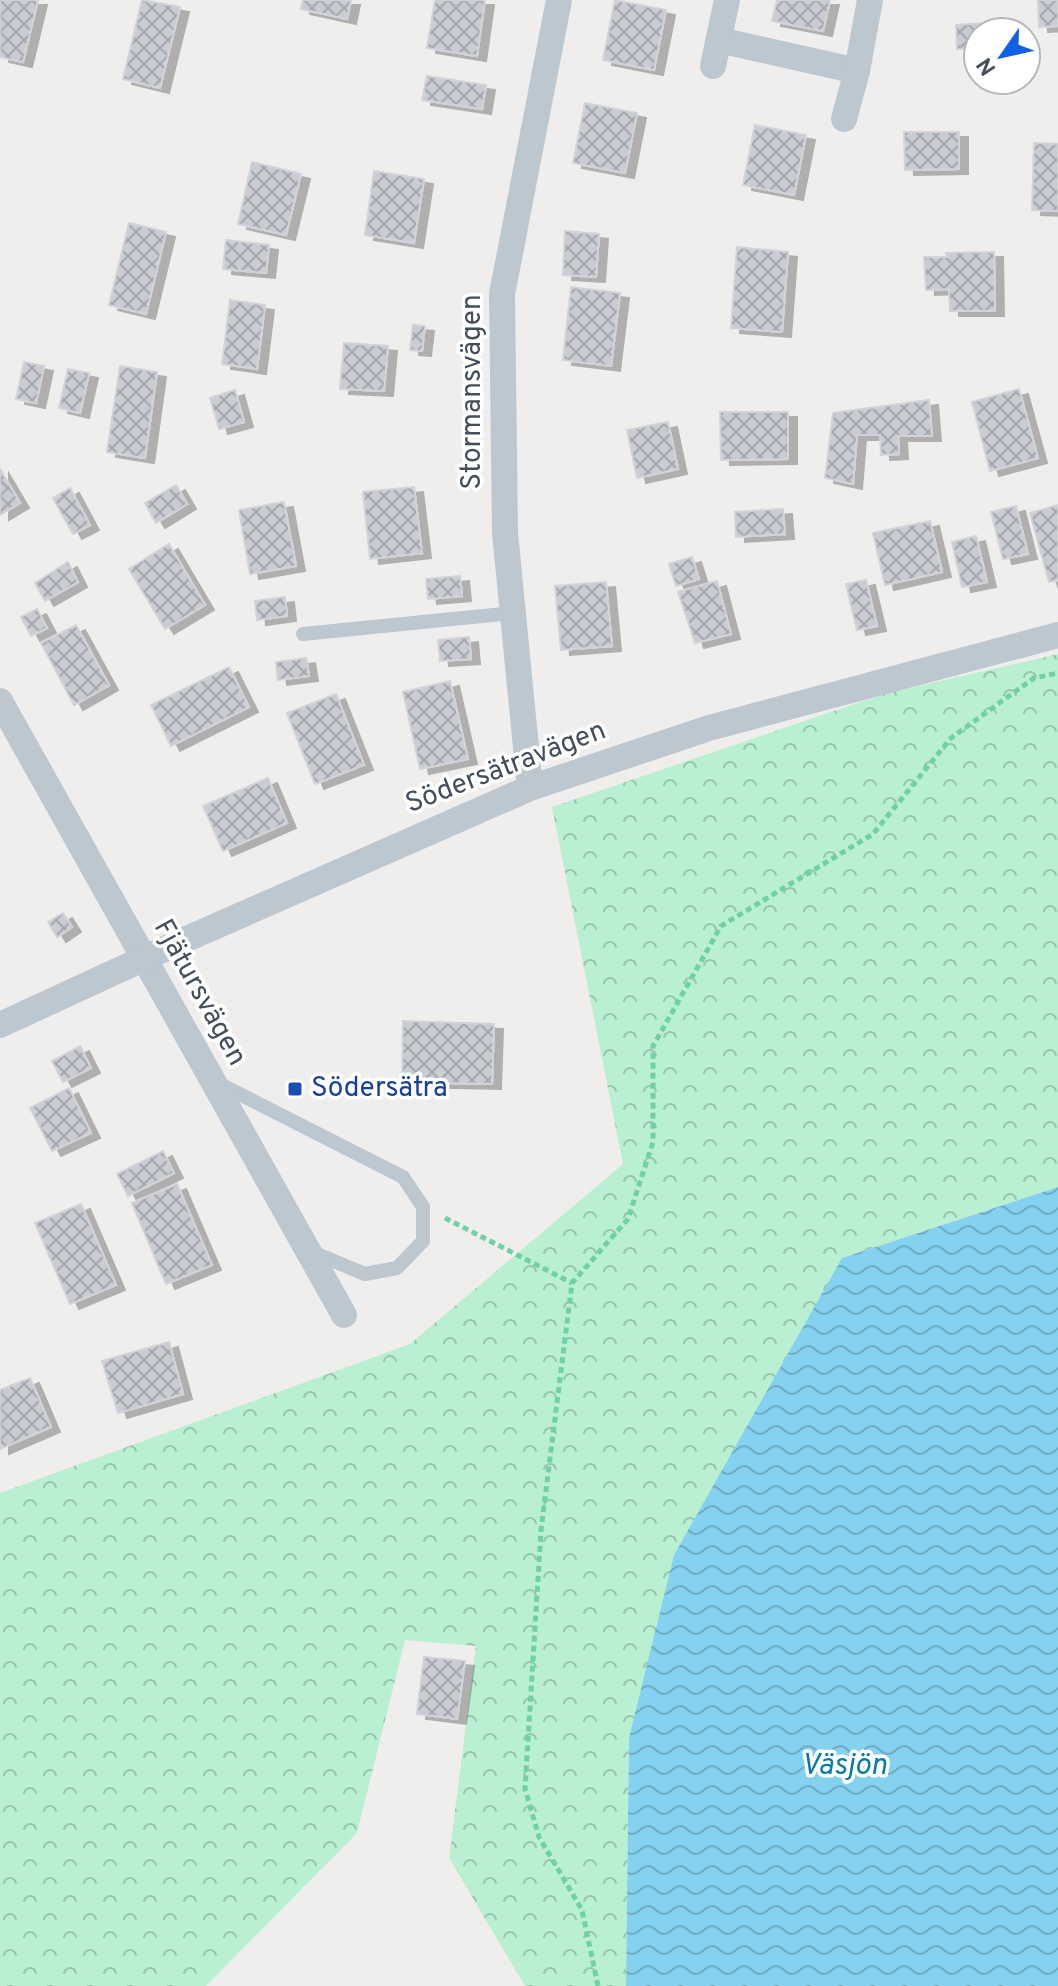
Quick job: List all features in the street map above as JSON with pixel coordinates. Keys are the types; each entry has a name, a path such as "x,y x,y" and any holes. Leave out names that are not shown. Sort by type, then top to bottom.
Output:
{"street":[{"name":"Stormansvägen","path":"530,788 505,518 502,294 559,0"},
{"path":"713,66 727,0"},
{"path":"844,119 857,71 870,0"},
{"path":"719,40 857,71"},
{"name":"Södersätravägen","path":"0,1025 143,958 530,788 709,728 1058,635"},
{"name":"Fjätursvägen","path":"0,701 344,1315"}],"lane":[{"path":"303,634 512,613"},
{"path":"210,1078 403,1177 423,1207 423,1241 397,1268 365,1274 308,1251"}],"path":[{"path":"598,1986 582,1910 539,1837 525,1789 541,1530 572,1283 628,1219 653,1142 653,1046 721,926 873,834 951,738 1034,678 1058,673"},
{"path":"423,1207 572,1283"}],"green space":[{"path":"1058,654 1058,1187 842,1258 629,1738 626,1986 525,1986 449,1858 476,1646 405,1640 357,1833 206,1986 0,1986 0,1493 410,1344 623,1164 552,807 884,694"}],"water":[{"name":"Väsjön","path":"1058,1187 1058,1986 626,1986 629,1738 674,1555 842,1258"}],"building":[{"path":"0,0 38,0 23,62 0,57"},
{"path":"142,0 180,7 160,88 123,79"},
{"path":"303,0 351,0 347,19 301,9"},
{"path":"435,0 485,0 477,56 427,48"},
{"path":"615,0 666,10 654,70 603,60"},
{"path":"777,0 830,0 823,31 772,21"},
{"path":"1038,0 1058,0 1058,26 1042,27 1042,16 1039,16"},
{"path":"956,25 962,25 962,49 957,49"},
{"path":"427,76 486,85 482,109 422,100"},
{"path":"585,103 637,113 625,173 573,163"},
{"path":"755,125 806,135 794,195 743,185"},
{"path":"904,132 959,132 959,169 905,170"},
{"path":"1034,143 1058,144 1058,211 1032,210"},
{"path":"252,162 301,174 286,235 238,224"},
{"path":"374,171 424,179 414,243 365,235"},
{"path":"129,223 166,232 146,314 109,305"},
{"path":"565,231 599,234 596,277 563,275"},
{"path":"226,240 269,245 266,273 223,269"},
{"path":"737,247 788,252 782,332 731,328"},
{"path":"994,252 995,311 950,311 949,289 926,290 924,257 947,257 946,253"},
{"path":"571,287 620,293 611,366 563,360"},
{"path":"230,300 265,305 257,369 222,364"},
{"path":"413,325 425,326 422,351 410,350"},
{"path":"344,343 388,346 384,391 340,389"},
{"path":"24,362 44,366 36,403 16,399"},
{"path":"120,366 157,372 145,458 107,452"},
{"path":"68,369 89,373 80,413 59,408"},
{"path":"1019,389 1038,458 990,471 972,402"},
{"path":"235,390 244,422 219,429 210,398"},
{"path":"929,400 932,436 898,436 899,454 881,455 880,435 857,435 853,484 825,478 833,413"},
{"path":"720,412 788,412 788,459 721,460"},
{"path":"668,422 678,469 637,478 627,430"},
{"path":"0,469 20,503 0,515"},
{"path":"176,485 187,504 156,523 145,503"},
{"path":"414,487 422,553 370,559 363,492"},
{"path":"70,488 90,525 73,534 53,498"},
{"path":"284,502 296,566 250,574 239,510"},
{"path":"1058,505 1058,580 1049,582 1030,513"},
{"path":"1016,506 1028,554 1003,559 991,512"},
{"path":"783,509 785,534 736,537 735,512"},
{"path":"930,521 942,572 885,585 873,533"},
{"path":"976,536 987,582 962,587 952,542"},
{"path":"169,544 205,605 165,629 129,569"},
{"path":"692,557 699,579 676,586 669,564"},
{"path":"68,562 78,582 45,601 35,583"},
{"path":"460,576 462,596 428,599 426,579"},
{"path":"866,580 877,626 857,630 846,584"},
{"path":"717,581 731,634 695,643 678,592"},
{"path":"606,582 612,646 561,650 555,586"},
{"path":"285,597 287,616 257,620 255,601"},
{"path":"37,609 47,628 31,636 21,617"},
{"path":"76,625 109,685 74,705 41,643"},
{"path":"469,637 471,659 440,661 438,640"},
{"path":"306,658 309,676 278,680 276,662"},
{"path":"229,667 249,707 171,746 151,705"},
{"path":"450,681 468,759 420,769 403,692"},
{"path":"336,694 364,765 315,784 287,713"},
{"path":"268,778 287,823 223,851 203,806"},
{"path":"63,913 72,927 57,937 48,922"},
{"path":"403,1021 494,1024 492,1084 402,1082"},
{"path":"80,1046 91,1068 63,1082 52,1061"},
{"path":"69,1088 91,1133 52,1151 30,1108"},
{"path":"163,1151 174,1173 128,1196 117,1174"},
{"path":"177,1184 212,1265 166,1284 132,1203"},
{"path":"81,1204 116,1285 70,1304 35,1223"},
{"path":"169,1342 183,1394 118,1413 102,1361"},
{"path":"30,1378 51,1427 0,1449 0,1390"},
{"path":"424,1657 465,1661 457,1719 417,1714"}],"place":[{"name":"Södersätra","path":"295,1089"}]}
